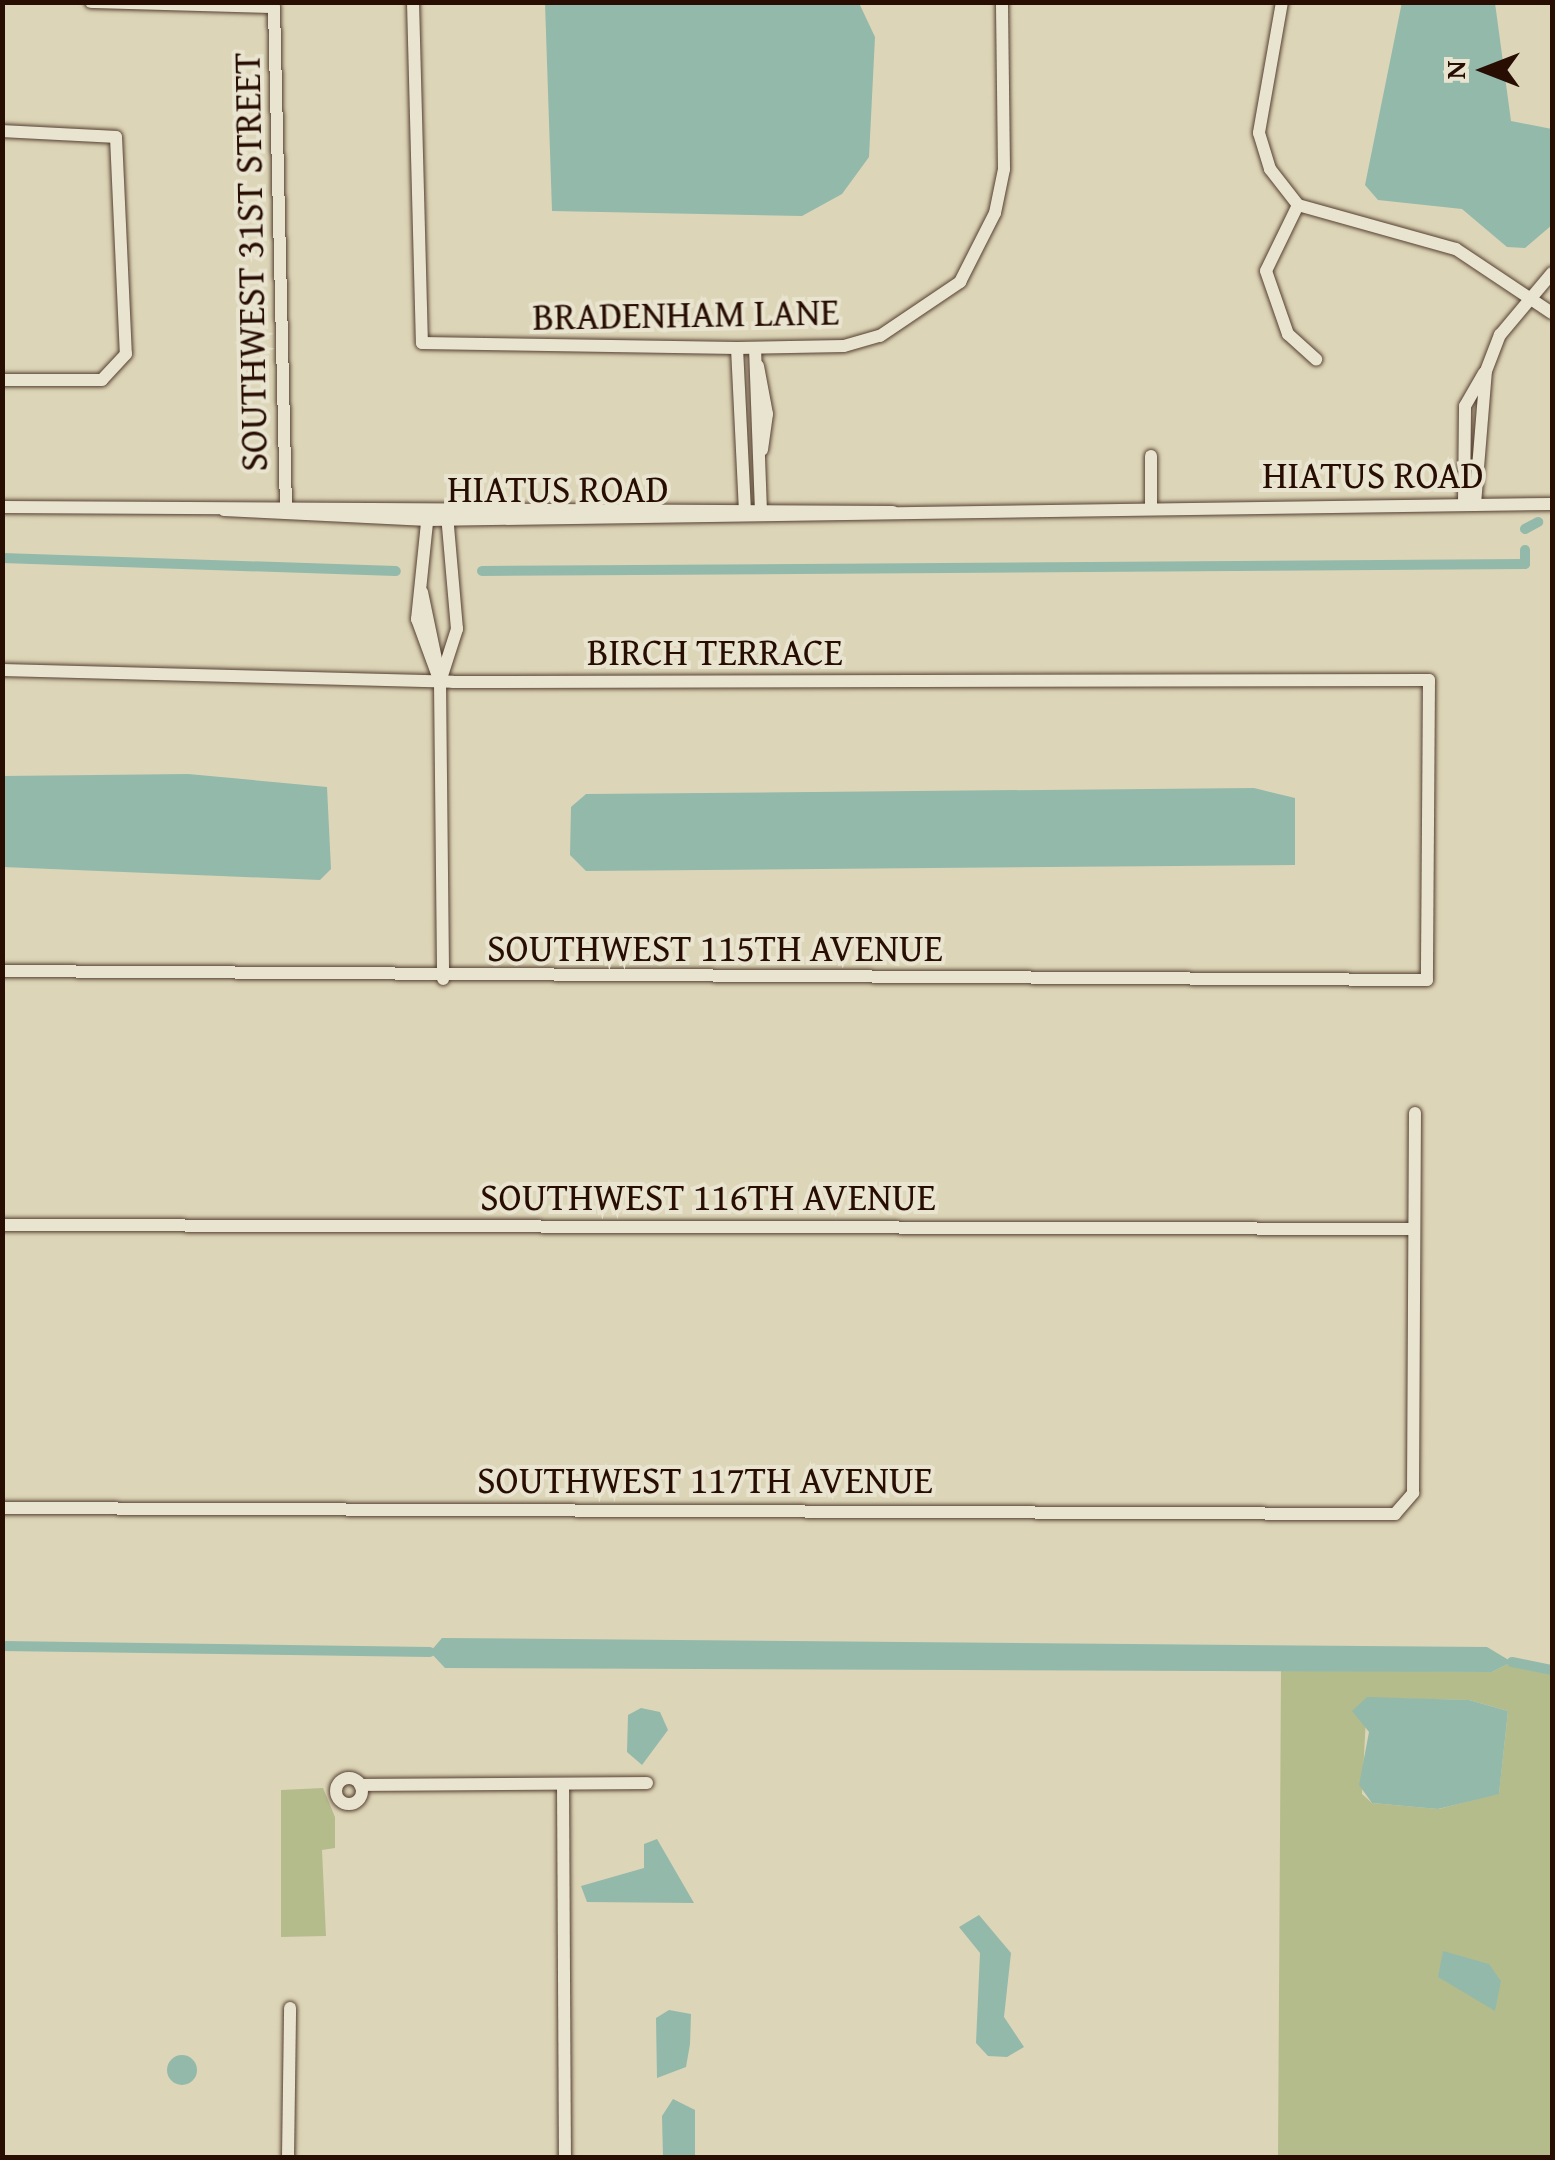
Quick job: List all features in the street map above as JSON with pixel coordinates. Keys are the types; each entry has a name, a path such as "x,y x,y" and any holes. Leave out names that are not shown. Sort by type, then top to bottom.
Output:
{"street":[{"name":"SOUTHWEST 31ST STREET","path":"91,2 274,7 286,512"},
{"name":"BRADENHAM LANE","path":"413,2 422,343 737,348 844,346 880,336 925,314 978,256 1004,169 1002,2"},
{"path":"1282,2 1259,132 1270,169 1298,205 1423,236 1552,313"},
{"path":"2,131 116,137 126,354 118,373 2,380"},
{"path":"1298,205 1266,271 1288,334 1316,358"},
{"path":"1470,504 1465,406 1530,297 1552,273"},
{"path":"737,348 736,408 745,512"},
{"path":"755,348 761,512"},
{"path":"1470,504 1486,371"},
{"path":"736,408 758,406"},
{"path":"1150,456 1151,506"},
{"name":"HIATUS ROAD","path":"2,507 224,510 428,520 446,513 1552,504"},
{"name":"HIATUS ROAD","path":"286,512 428,506 446,513"},
{"path":"428,506 417,619 438,676"},
{"path":"438,676 457,629 446,513"},
{"path":"421,590 438,634 442,980"},
{"path":"438,634 457,629"},
{"name":"BIRCH TERRACE","path":"2,670 1429,680 1427,980"},
{"name":"SOUTHWEST 115TH AVENUE","path":"2,971 442,980 1427,980"},
{"path":"1413,1229 1414,1113"},
{"name":"SOUTHWEST 116TH AVENUE","path":"2,1225 1413,1229"},
{"name":"SOUTHWEST 117TH AVENUE","path":"2,1508 1406,1509 1413,1229"},
{"path":"360,1785 648,1783"},
{"path":"563,1784 565,2158"},
{"path":"288,2158 290,2008"}],"shaded area":[{"path":"1402,2 1495,3 1511,121 1552,129 1552,225 1525,248 1507,247 1462,209 1378,200 1365,185"},
{"path":"545,3 859,3 875,37 869,157 842,194 802,216 552,211"},
{"path":"188,774 327,787 331,869 320,880 3,867 3,776"},
{"path":"1254,788 1295,798 1295,865 586,871 570,855 571,807 586,794"},
{"path":"442,1638 1487,1647 1512,1662 1492,1672 445,1668 430,1652"},
{"path":"1512,1662 1552,1670 1552,2157 1278,2158 1281,1669 1492,1672","holes":["1367,1698 1469,1700 1508,1711 1499,1793 1439,1809 1372,1803 1362,1794"]},
{"path":"1367,1697 1469,1700 1508,1711 1499,1794 1438,1809 1372,1803 1359,1785 1369,1732 1352,1711"},
{"path":"641,1708 660,1712 668,1730 642,1765 627,1752 628,1715"},
{"path":"323,1788 335,1817 335,1848 322,1850 326,1936 281,1937 281,1790"},
{"path":"657,1839 694,1903 587,1902 581,1886 644,1868 644,1844"},
{"path":"979,1915 1011,1953 1004,2017 1024,2047 1007,2057 988,2056 976,2043 980,1953 959,1927"},
{"path":"1443,1951 1489,1964 1501,1981 1495,2011 1438,1977"},
{"path":"669,2010 691,2014 686,2067 657,2078 656,2018"},
{"path":"182,2055 193,2059 197,2070 193,2081 182,2085 171,2081 167,2070 171,2059"},
{"path":"673,2099 695,2110 695,2157 663,2157 662,2116"}],"waterway":[{"path":"1525,529 1538,522"},
{"path":"482,571 1525,564 1525,550"},
{"path":"2,558 396,571"},
{"path":"2,1646 430,1652"},
{"path":"1512,1662 1552,1670"}]}
